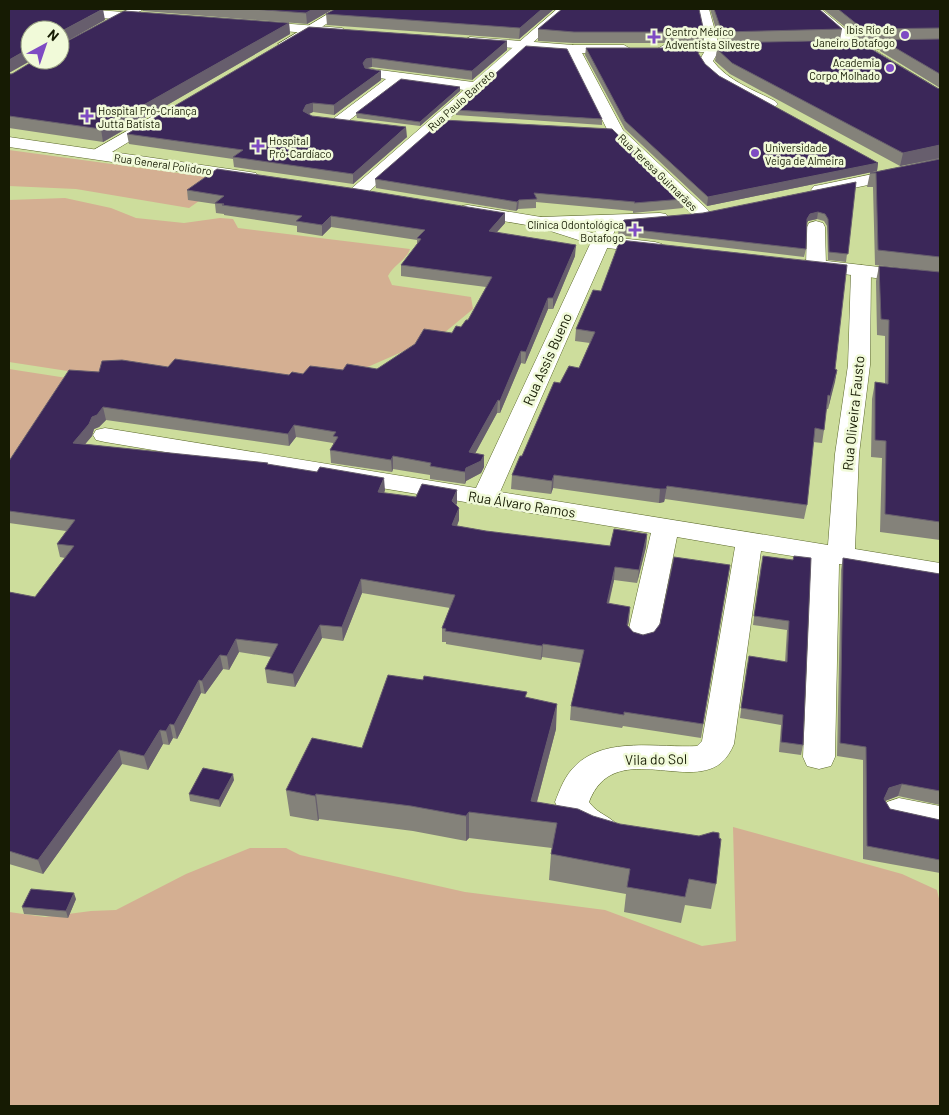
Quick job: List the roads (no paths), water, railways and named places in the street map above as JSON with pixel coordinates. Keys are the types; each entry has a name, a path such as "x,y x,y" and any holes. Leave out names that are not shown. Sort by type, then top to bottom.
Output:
{"street":[{"path":"38,9 162,18"},
{"path":"70,46 138,9"},
{"path":"269,54 344,9"},
{"name":"Rua Paulo Barreto","path":"358,192 564,9"},
{"path":"703,9 713,49 706,61 710,67 724,79 783,111"},
{"path":"814,9 856,45 940,96"},
{"path":"239,24 352,32"},
{"path":"457,40 573,49 633,49"},
{"path":"818,46 940,44"},
{"path":"653,49 770,47"},
{"name":"Rua Teresa Guimarães","path":"573,49 616,132 702,214"},
{"path":"372,73 475,87"},
{"path":"338,122 398,76"},
{"path":"96,155 176,108"},
{"path":"322,120 357,125"},
{"path":"437,121 457,122"},
{"path":"596,130 616,132"},
{"path":"402,131 424,133"},
{"name":"Rua General Polidoro","path":"9,142 266,179"},
{"path":"875,162 898,174"},
{"path":"804,193 940,166"},
{"path":"339,189 378,195"},
{"path":"455,208 541,222 600,241 669,250"},
{"path":"541,222 613,222 702,214 720,210"},
{"name":"Rua Assis Bueno","path":"484,498 600,241 608,224 613,222"},
{"path":"816,227 816,266"},
{"path":"796,264 940,280"},
{"name":"Rua Oliveira Fausto","path":"819,757 833,554 859,365 861,271"},
{"name":"Rua Álvaro Ramos","path":"105,435 940,572"},
{"path":"642,637 665,528"},
{"name":"Vila do Sol","path":"630,835 600,830 582,820 572,802 575,791 581,780 590,771 614,760 632,756 689,759 707,756 718,744 748,541"},
{"path":"899,811 940,819"}],"place":[{"name":"Ibis Rio de Janeiro Botafogo","path":"905,35"},
{"name":"Centro Médico Adventista Silvestre","path":"654,37"},
{"name":"Academia Corpo Molhado","path":"890,68"},
{"name":"Hospital Pró-Criança Jutta Batista","path":"87,116"},
{"name":"Hospital Pró-Cardíaco","path":"258,146"},
{"name":"Universidade Veiga de Almeira","path":"755,153"},
{"name":"Clínica Odontológica Botafogo","path":"635,230"}]}
